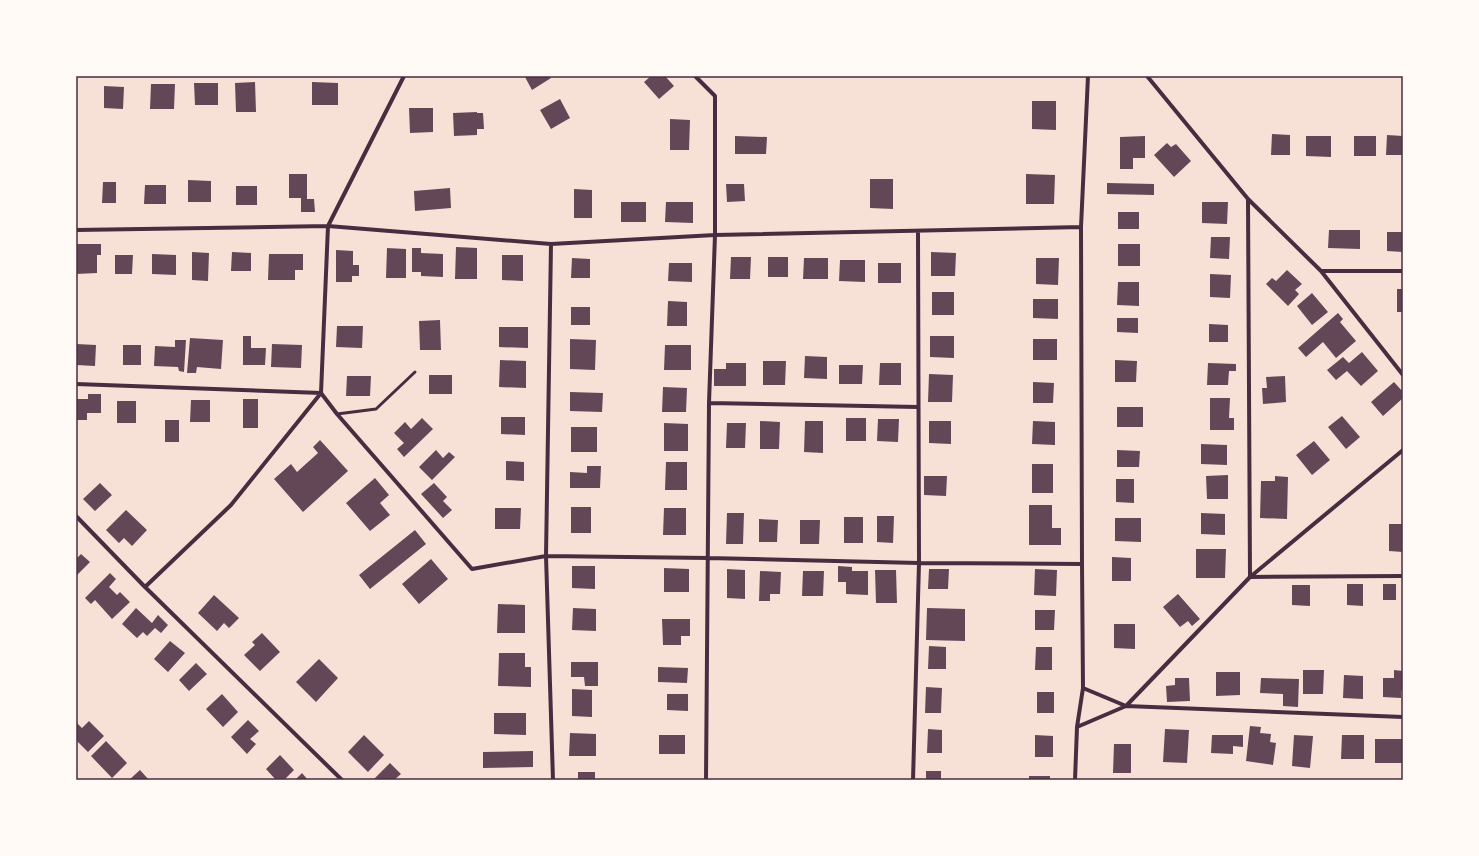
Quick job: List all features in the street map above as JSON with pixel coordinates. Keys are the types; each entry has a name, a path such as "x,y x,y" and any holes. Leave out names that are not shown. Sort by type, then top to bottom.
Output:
{"street":[{"path":"145,587 232,505 321,393 328,226 404,76"},
{"path":"695,76 714,96 715,235 709,403 706,780"},
{"path":"1076,780 1077,727 1083,688 1081,227 1088,76"},
{"path":"1147,76 1248,199 1321,271 1403,375"},
{"path":"1248,199 1250,577"},
{"path":"76,230 328,226 551,244 715,235 1081,227"},
{"path":"914,780 919,563 918,231"},
{"path":"551,244 546,556 554,780"},
{"path":"1321,271 1403,271"},
{"path":"76,384 321,393"},
{"path":"321,393 337,414 472,569 546,556 919,563 1082,564"},
{"path":"709,403 918,407"},
{"path":"1077,727 1126,706 1250,577 1403,450"},
{"path":"76,516 145,587 342,780"},
{"path":"1250,577 1403,576"},
{"path":"1083,688 1126,706 1403,716"}],"lane":[{"path":"337,414 376,409 414,372"}],"building":[{"path":"550,76 551,78 532,90 525,77"},
{"path":"651,76 665,76 674,86 659,99 644,82"},
{"path":"255,82 256,112 236,112 235,83"},
{"path":"312,82 338,83 338,105 312,105"},
{"path":"194,83 218,83 218,105 195,105"},
{"path":"151,84 175,84 174,109 150,109"},
{"path":"104,86 124,87 123,109 104,108"},
{"path":"560,99 570,118 551,129 540,110"},
{"path":"1032,101 1056,101 1056,130 1032,129"},
{"path":"409,108 433,108 433,132 410,133"},
{"path":"453,113 483,113 484,129 477,129 477,135 454,136"},
{"path":"670,119 690,120 689,150 670,150"},
{"path":"1272,134 1290,135 1290,155 1271,155"},
{"path":"1387,135 1403,136 1403,155 1386,155"},
{"path":"735,136 767,137 766,154 735,154"},
{"path":"1145,136 1145,158 1133,158 1133,169 1120,169 1120,137"},
{"path":"1306,136 1331,136 1331,157 1306,156"},
{"path":"1354,136 1376,136 1376,156 1354,156"},
{"path":"1167,143 1171,147 1176,144 1191,161 1174,177 1154,155"},
{"path":"289,174 307,174 307,199 314,199 315,212 301,212 301,198 289,198"},
{"path":"1026,174 1055,175 1054,204 1026,204"},
{"path":"870,179 893,179 893,209 870,208"},
{"path":"188,180 211,181 211,202 188,202"},
{"path":"103,182 116,182 116,203 102,203"},
{"path":"1107,183 1154,184 1154,195 1107,194"},
{"path":"726,184 744,184 745,201 727,202"},
{"path":"145,185 166,185 166,204 144,204"},
{"path":"236,186 257,186 257,205 236,205"},
{"path":"450,188 451,208 415,211 414,191"},
{"path":"574,189 592,190 592,218 574,218"},
{"path":"621,202 646,202 646,222 621,222"},
{"path":"666,202 693,202 693,223 665,222"},
{"path":"1202,202 1228,202 1227,224 1202,223"},
{"path":"1118,212 1139,212 1139,229 1118,229"},
{"path":"1329,230 1360,230 1360,249 1328,248"},
{"path":"1387,232 1403,232 1403,252 1387,251"},
{"path":"1211,237 1230,237 1229,259 1210,258"},
{"path":"76,244 101,244 101,255 97,255 97,273 76,274"},
{"path":"1118,244 1140,244 1140,266 1118,266"},
{"path":"456,247 477,248 477,279 455,279"},
{"path":"387,248 406,249 406,278 386,278"},
{"path":"412,248 421,248 421,253 443,254 443,277 421,276 421,272 412,272"},
{"path":"336,250 353,251 353,265 359,265 359,276 352,276 352,282 336,282"},
{"path":"192,252 209,253 208,281 192,280"},
{"path":"232,252 251,253 251,271 231,271"},
{"path":"931,252 956,253 955,276 931,276"},
{"path":"152,254 176,255 176,275 152,274"},
{"path":"269,254 303,254 303,270 295,270 295,280 268,280"},
{"path":"115,255 133,255 132,274 115,274"},
{"path":"502,255 523,255 523,281 502,280"},
{"path":"731,257 751,257 750,279 730,279"},
{"path":"768,257 788,257 788,277 768,277"},
{"path":"572,258 590,259 590,278 571,278"},
{"path":"804,258 828,258 828,279 803,279"},
{"path":"1036,258 1059,258 1058,285 1036,284"},
{"path":"840,260 865,260 865,282 839,281"},
{"path":"669,263 692,263 692,282 668,281"},
{"path":"878,263 901,263 901,283 878,283"},
{"path":"1287,270 1302,284 1295,290 1299,294 1288,306 1266,284 1272,278 1276,281"},
{"path":"1210,274 1231,275 1230,298 1210,297"},
{"path":"1118,282 1139,282 1139,306 1117,305"},
{"path":"1397,289 1403,289 1403,312 1397,312"},
{"path":"932,292 954,292 954,315 932,315"},
{"path":"1312,293 1328,312 1312,325 1297,306"},
{"path":"1033,299 1058,299 1058,319 1033,318"},
{"path":"668,301 687,302 687,326 667,326"},
{"path":"571,307 590,307 590,325 571,325"},
{"path":"1338,313 1343,319 1340,322 1356,341 1336,358 1323,342 1306,357 1298,348"},
{"path":"1117,318 1138,318 1138,333 1117,332"},
{"path":"440,320 441,350 420,350 419,321"},
{"path":"1209,324 1228,325 1228,342 1209,342"},
{"path":"337,326 363,326 362,348 336,347"},
{"path":"499,327 528,327 528,348 499,347"},
{"path":"243,336 251,336 251,348 266,348 265,365 243,365"},
{"path":"930,336 954,336 954,358 930,357"},
{"path":"190,338 223,340 221,369 197,367 196,373 187,373"},
{"path":"570,339 596,340 595,370 570,369"},
{"path":"1033,339 1057,339 1057,360 1033,360"},
{"path":"175,340 186,340 184,372 179,371 178,367 154,366 155,346 175,347"},
{"path":"76,344 96,345 95,366 76,365"},
{"path":"272,344 302,345 301,368 271,367"},
{"path":"123,345 141,345 141,365 123,365"},
{"path":"665,345 691,345 691,370 664,370"},
{"path":"1362,352 1378,371 1361,386 1347,371 1336,380 1327,370 1343,357 1349,363"},
{"path":"805,356 827,357 827,379 804,378"},
{"path":"500,360 526,361 526,388 499,387"},
{"path":"1115,360 1137,361 1136,382 1115,382"},
{"path":"763,361 786,361 785,385 763,385"},
{"path":"726,363 746,363 746,386 714,386 714,369 726,369"},
{"path":"880,363 901,363 901,385 879,385"},
{"path":"1208,363 1236,364 1236,371 1229,371 1228,385 1207,385"},
{"path":"839,365 863,365 862,384 839,384"},
{"path":"929,374 953,375 952,402 928,402"},
{"path":"429,375 452,375 452,394 429,394"},
{"path":"347,376 371,376 370,396 346,396"},
{"path":"1285,376 1286,402 1263,404 1262,388 1267,388 1266,377"},
{"path":"1033,382 1054,383 1053,403 1033,403"},
{"path":"1394,382 1403,392 1403,398 1383,416 1371,402"},
{"path":"663,387 687,388 686,412 662,412"},
{"path":"570,392 603,393 602,412 570,411"},
{"path":"88,394 101,394 101,413 87,413 87,420 76,420 76,399 88,399"},
{"path":"1210,398 1230,398 1229,418 1234,418 1234,430 1210,430"},
{"path":"243,399 258,399 258,428 243,428"},
{"path":"191,400 210,400 210,422 190,422"},
{"path":"117,401 136,401 136,423 117,423"},
{"path":"1117,407 1143,407 1143,427 1117,427"},
{"path":"1342,416 1360,437 1346,449 1328,427"},
{"path":"501,417 525,417 525,435 501,434"},
{"path":"422,418 433,429 404,457 397,449 404,443 394,433 405,422 411,429"},
{"path":"846,418 866,418 866,441 846,441"},
{"path":"878,419 899,419 898,442 877,441"},
{"path":"165,420 179,420 179,442 165,442"},
{"path":"760,421 780,422 779,449 760,449"},
{"path":"805,421 823,421 823,453 804,452"},
{"path":"929,421 951,421 951,444 929,443"},
{"path":"1033,421 1055,422 1055,445 1032,444"},
{"path":"664,423 688,424 688,451 664,451"},
{"path":"727,423 746,423 745,448 726,448"},
{"path":"571,427 597,427 597,452 571,452"},
{"path":"320,440 348,471 303,512 274,479 291,464 297,472 318,453 313,447"},
{"path":"1314,441 1330,460 1312,475 1296,455"},
{"path":"1201,444 1227,445 1227,465 1201,464"},
{"path":"436,450 443,458 449,452 455,457 432,480 419,467"},
{"path":"1117,450 1140,451 1139,467 1117,467"},
{"path":"506,461 524,462 524,481 506,480"},
{"path":"666,462 687,462 687,490 665,490"},
{"path":"1032,464 1053,464 1053,493 1032,493"},
{"path":"587,466 601,466 600,488 570,488 570,472 587,473"},
{"path":"1228,475 1228,499 1207,499 1206,476"},
{"path":"924,476 947,476 946,496 924,495"},
{"path":"1275,476 1288,477 1287,519 1260,518 1261,481 1275,481"},
{"path":"375,478 389,495 380,503 390,515 370,531 346,503"},
{"path":"1116,479 1134,479 1134,503 1116,502"},
{"path":"100,483 112,495 95,511 83,499"},
{"path":"434,483 447,497 443,501 452,510 443,518 421,494"},
{"path":"1029,505 1052,505 1052,528 1061,528 1061,545 1029,545"},
{"path":"571,507 591,507 591,533 571,533"},
{"path":"495,508 521,508 520,529 495,529"},
{"path":"664,508 686,508 686,535 663,535"},
{"path":"126,510 147,530 132,546 124,538 119,543 106,530"},
{"path":"727,513 744,513 743,544 726,544"},
{"path":"1201,513 1225,514 1225,535 1201,534"},
{"path":"877,516 894,516 893,543 877,542"},
{"path":"844,517 863,517 863,543 844,543"},
{"path":"1115,518 1141,518 1141,542 1115,541"},
{"path":"759,519 778,520 777,542 759,542"},
{"path":"800,520 820,520 819,544 800,544"},
{"path":"1389,524 1403,524 1403,552 1389,551"},
{"path":"415,530 426,544 370,589 359,575"},
{"path":"1196,549 1226,549 1225,578 1196,578"},
{"path":"81,554 90,562 76,576 76,559"},
{"path":"1112,557 1131,558 1131,581 1112,581"},
{"path":"431,559 448,579 419,604 402,584"},
{"path":"572,566 595,566 595,589 572,588"},
{"path":"838,566 852,567 852,571 868,571 868,595 846,594 846,582 838,582"},
{"path":"664,568 689,569 689,592 664,592"},
{"path":"727,569 745,570 745,599 727,598"},
{"path":"929,569 949,569 948,589 928,589"},
{"path":"1035,569 1057,570 1056,596 1034,595"},
{"path":"875,570 896,570 897,603 876,603"},
{"path":"760,571 781,572 780,594 770,594 770,601 759,601"},
{"path":"803,571 824,571 823,596 802,596"},
{"path":"110,573 116,579 109,587 117,595 120,592 130,602 112,619 95,600 91,604 85,598"},
{"path":"1347,584 1363,584 1363,606 1347,605"},
{"path":"1383,584 1396,584 1396,600 1383,600"},
{"path":"1292,585 1310,585 1310,606 1292,605"},
{"path":"1178,594 1200,619 1192,626 1188,621 1180,627 1163,607"},
{"path":"214,595 239,618 229,628 224,623 217,631 198,613"},
{"path":"498,604 525,605 525,633 497,633"},
{"path":"136,608 152,623 158,615 168,625 161,633 155,628 147,636 143,632 137,638 122,624"},
{"path":"573,608 596,609 596,631 572,630"},
{"path":"927,608 965,609 965,641 926,640"},
{"path":"1035,610 1055,610 1054,630 1035,630"},
{"path":"662,619 690,619 690,636 681,636 681,645 663,645"},
{"path":"1114,624 1135,624 1135,649 1114,648"},
{"path":"262,633 280,652 260,671 244,655 255,645 252,642"},
{"path":"170,641 185,653 168,672 154,659"},
{"path":"929,646 946,647 946,669 928,669"},
{"path":"1036,647 1052,647 1052,670 1035,670"},
{"path":"499,653 525,653 525,667 531,667 531,687 498,686"},
{"path":"319,659 338,678 316,702 296,682"},
{"path":"571,662 598,662 598,686 585,686 584,677 571,677"},
{"path":"196,663 207,674 189,691 179,680"},
{"path":"658,667 688,668 687,683 658,682"},
{"path":"1303,670 1324,670 1323,694 1303,694"},
{"path":"1394,670 1403,671 1403,691 1401,690 1401,698 1383,697 1383,678 1394,678"},
{"path":"1216,672 1240,672 1240,695 1216,696"},
{"path":"1344,675 1363,676 1363,699 1343,698"},
{"path":"1175,678 1189,678 1190,701 1167,702 1166,686 1175,685"},
{"path":"1261,678 1299,679 1298,707 1283,706 1283,694 1260,693"},
{"path":"926,687 942,688 941,713 925,713"},
{"path":"572,689 592,690 592,717 572,716"},
{"path":"1037,692 1054,692 1054,713 1037,713"},
{"path":"222,694 238,712 223,727 206,709"},
{"path":"667,694 688,694 688,711 667,710"},
{"path":"494,713 526,713 526,735 494,734"},
{"path":"248,720 259,731 250,739 256,744 247,754 231,737"},
{"path":"89,721 104,736 88,752 76,740 76,722 82,728"},
{"path":"1250,726 1261,727 1260,733 1271,734 1270,742 1276,743 1273,765 1246,761"},
{"path":"928,729 942,730 942,753 927,753"},
{"path":"1165,729 1189,730 1187,763 1163,762"},
{"path":"570,733 596,734 596,756 569,756"},
{"path":"364,735 384,755 368,772 348,752"},
{"path":"659,735 685,735 685,754 659,754"},
{"path":"1035,735 1053,736 1053,757 1035,757"},
{"path":"1212,735 1243,735 1243,747 1233,746 1233,754 1211,753"},
{"path":"1294,735 1313,736 1310,768 1292,766"},
{"path":"1342,735 1364,735 1364,759 1341,759"},
{"path":"1375,739 1403,739 1403,763 1375,763"},
{"path":"106,741 127,763 112,778 91,756"},
{"path":"1114,744 1131,744 1131,773 1113,773"},
{"path":"533,751 533,767 483,768 483,752"},
{"path":"280,755 294,770 284,780 276,780 266,769"},
{"path":"390,763 401,774 394,780 373,780"},
{"path":"140,770 149,780 129,780"},
{"path":"926,771 941,771 941,780 926,780"},
{"path":"578,772 595,772 595,780 578,780"},
{"path":"302,773 308,780 295,780"},
{"path":"1029,776 1050,776 1050,780 1029,780"}]}
